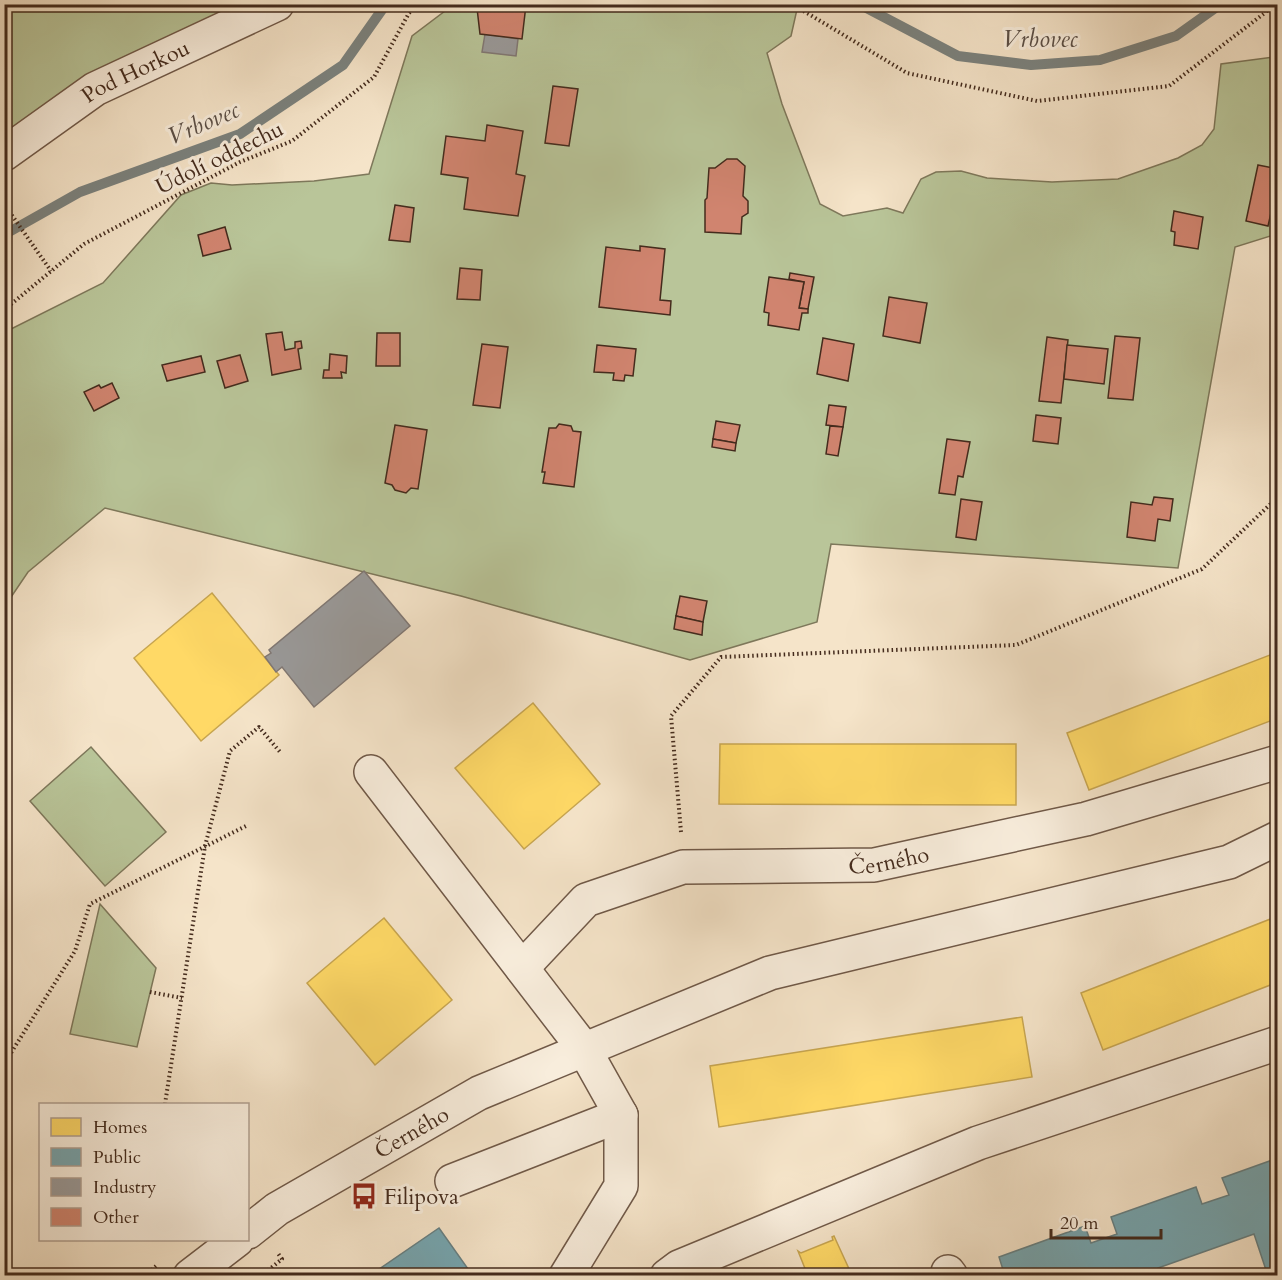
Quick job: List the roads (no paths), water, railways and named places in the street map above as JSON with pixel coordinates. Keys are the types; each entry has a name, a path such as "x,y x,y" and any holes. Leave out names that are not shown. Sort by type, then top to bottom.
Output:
{"street":[{"name":"Pod Horkou","path":"4,154 94,89 277,4"},
{"name":"Černého","path":"522,968 586,900 683,867 874,865 1086,819 1278,762"},
{"path":"370,772 584,1049 621,1115 621,1185 566,1275"},
{"name":"Černého","path":"259,1238 277,1209 479,1093 770,973 1229,862 1278,838"},
{"path":"673,1271 978,1143 1278,1043"},
{"path":"452,1181 621,1115"},
{"path":"189,1275 234,1241"}],"waterway":[{"name":"Vrbovec","path":"4,237 80,192 240,134 343,65 386,4"},
{"name":"Vrbovec","path":"859,4 958,56 1031,65 1100,60 1176,36 1221,4"}],"place":[{"name":"Filipova","path":"364,1196"}]}
